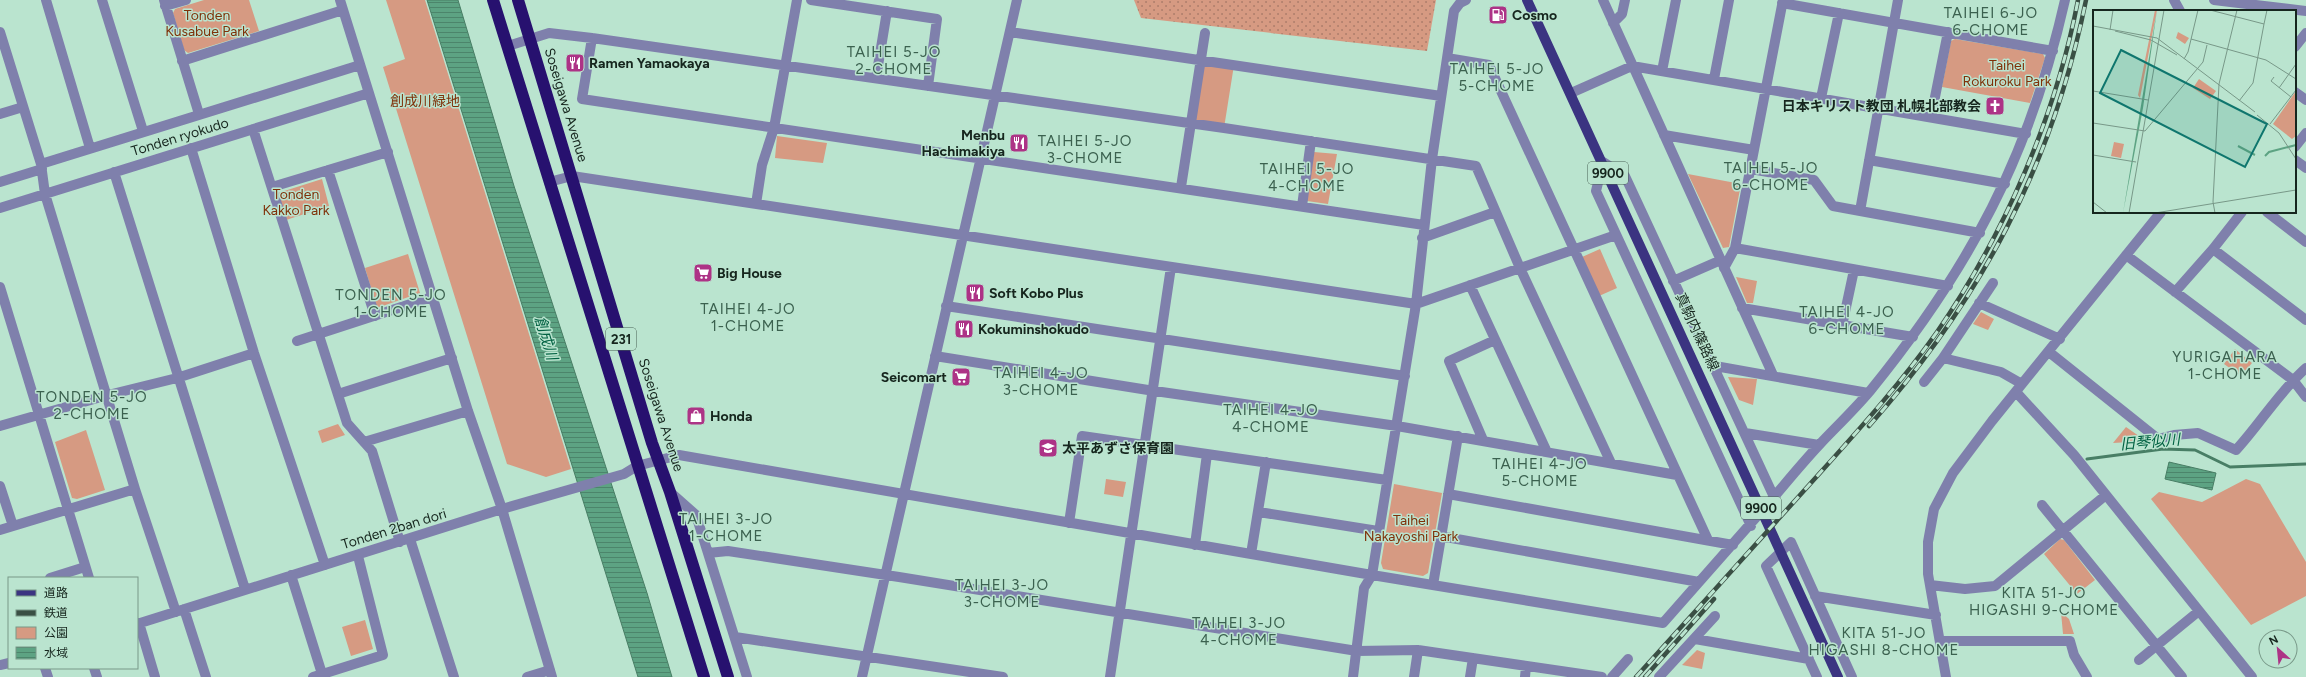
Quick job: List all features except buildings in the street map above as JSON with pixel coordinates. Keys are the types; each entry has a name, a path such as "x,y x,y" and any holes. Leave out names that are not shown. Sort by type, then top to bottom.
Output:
{"highway":[{"name":"231","path":"493,0 704,677"},
{"name":"Soseigawa Avenue","path":"518,0 652,443 670,492 728,677"}],"main road":[{"name":"真駒内篠路線","path":"1527,0 1688,346 1837,673"}],"street":[{"path":"46,0 90,148"},
{"path":"102,0 143,131"},
{"path":"186,0 164,3 199,114"},
{"path":"756,204 762,165 774,128 796,0"},
{"path":"811,0 937,19 928,86"},
{"path":"862,677 1017,0"},
{"path":"1353,677 1357,651 1357,631 1364,588 1372,575 1416,304 1422,238 1432,159 1454,11 1460,3 1466,0"},
{"path":"1603,0 1772,375"},
{"path":"1613,23 1622,14 1625,0"},
{"path":"1662,71 1676,0"},
{"path":"1714,79 1729,0"},
{"path":"1860,211 1898,0"},
{"path":"1440,536 1699,582 1751,526 1819,445 1868,393 1913,337 1948,286 1980,233 2005,184 2026,134 2054,50 2065,0"},
{"path":"2174,0 2179,10"},
{"path":"2214,0 2306,11"},
{"path":"1673,281 1722,264 1735,248 1782,1 1894,23 2054,50"},
{"path":"182,61 342,5 468,411 502,509 551,674 527,677"},
{"path":"876,78 886,11"},
{"path":"1821,98 1839,13"},
{"path":"0,32 2,49 23,106 42,166 45,194 108,395 135,489 206,677"},
{"path":"1010,32 1441,96"},
{"path":"1181,188 1205,32"},
{"path":"1931,117 1948,32"},
{"path":"508,46 549,33 592,38 786,64 1476,166 1520,268 1611,463"},
{"path":"2296,46 2306,33"},
{"path":"592,38 582,100 1424,225"},
{"path":"1447,58 1489,65 1708,540"},
{"path":"0,182 90,148 360,65"},
{"path":"1571,93 1632,66 2026,134"},
{"name":"Tonden ryokudo","path":"0,208 369,93"},
{"path":"2296,93 2306,100"},
{"path":"0,114 23,106"},
{"path":"253,129 347,423 372,451 454,677"},
{"path":"2296,146 2306,133"},
{"path":"1664,135 1754,150"},
{"path":"1302,206 1311,141"},
{"path":"191,148 254,353 325,565"},
{"path":"272,187 388,152"},
{"path":"1869,160 2005,184"},
{"path":"2296,161 2306,168"},
{"path":"1751,526 1596,191 1603,162 1625,176 1673,281 1715,366 1774,497"},
{"path":"1751,169 1814,180 1833,206 1980,233"},
{"path":"328,170 375,316"},
{"path":"114,172 177,378 245,589"},
{"path":"549,182 572,176 1416,304 1616,235"},
{"path":"1422,238 1496,212"},
{"path":"1946,677 1930,585 1928,542 1934,509 1953,473 2019,388 2160,213"},
{"path":"2175,292 2213,250 2241,213"},
{"path":"2268,213 2306,242"},
{"path":"1735,248 1948,286"},
{"path":"2213,250 2306,320"},
{"path":"2126,255 2293,380 2306,397"},
{"path":"1110,677 1171,267"},
{"path":"1842,326 1854,270"},
{"path":"1924,382 1943,358 1993,283"},
{"path":"1470,285 1547,452"},
{"path":"0,287 89,577"},
{"path":"297,341 432,297"},
{"path":"1979,303 2060,339"},
{"path":"946,306 1405,376"},
{"path":"1742,308 1913,337"},
{"path":"1483,440 1449,361 1495,340"},
{"path":"2049,352 2158,439 2174,435 2198,434 2236,450 2258,425 2293,380 2306,368"},
{"path":"0,426 108,395 177,378 254,353"},
{"path":"935,356 1397,426 1677,474"},
{"path":"338,394 452,358"},
{"path":"1943,358 2001,372 2019,388 2074,454 2252,677"},
{"path":"1715,366 1868,393"},
{"path":"364,442 468,411"},
{"path":"1745,433 1819,445"},
{"path":"1069,524 1082,436 1387,480"},
{"path":"1432,585 1458,436"},
{"path":"1195,545 1207,454"},
{"name":"Tonden 2ban dori","path":"138,624 245,589 358,556 502,509 616,476 637,466 659,459 679,455 1069,524 1132,533 1195,545 1663,623 1699,582"},
{"path":"1251,554 1266,462"},
{"path":"0,486 13,526"},
{"path":"0,530 135,489"},
{"path":"670,492 696,515 748,677"},
{"path":"1448,494 1733,545"},
{"path":"1930,585 1966,589 1995,586 2106,495"},
{"path":"2042,505 2182,677"},
{"path":"1259,512 1378,531"},
{"path":"1817,677 1766,566 1790,542 1852,677"},
{"path":"708,553 728,551 1357,651 1418,650 1602,677"},
{"path":"291,575 319,676 383,655 358,556"},
{"path":"53,577 85,567"},
{"path":"1815,596 1936,615"},
{"path":"2138,660 2199,611"},
{"path":"1659,677 1715,616"},
{"path":"138,624 155,677"},
{"path":"735,637 1003,677"},
{"path":"1694,639 1809,659"},
{"path":"1940,641 2070,641 2074,655 2087,677"},
{"path":"1414,677 1418,650"},
{"path":"1470,677 1473,658"},
{"path":"1612,677 1628,659"},
{"path":"1525,677 1526,666"}],"green space":[{"name":"Tonden Kusabue Park","path":"204,0 249,0 259,31 188,53 184,50 173,13 175,9"},
{"name":"創成川緑地","path":"386,0 425,0 571,469 546,477 507,464 383,67 405,59"},
{"path":"1134,0 1436,0 1427,51 1141,18"},
{"name":"Taihei Rokuroku Park","path":"1955,39 2043,54 2045,58 2030,103 1942,87 1951,41"},
{"path":"1201,61 1234,65 1224,128 1191,123"},
{"path":"777,136 827,143 823,163 775,158"},
{"path":"1314,152 1337,154 1328,204 1307,201"},
{"path":"1688,174 1741,184 1729,247 1723,248"},
{"name":"Tonden Kakko Park","path":"322,179 329,206 286,220 278,193"},
{"path":"1600,249 1617,288 1599,296 1582,257"},
{"path":"408,254 420,293 377,308 365,268"},
{"path":"1736,277 1757,281 1753,303 1747,303"},
{"path":"1981,312 1994,319 1988,330 1973,324"},
{"path":"2235,349 2252,363 2241,376 2224,364"},
{"path":"1728,377 1757,379 1753,405 1739,400"},
{"path":"338,424 345,435 322,443 318,431"},
{"path":"2126,427 2146,441 2113,443"},
{"path":"86,430 105,490 77,499 72,498 55,442"},
{"path":"1106,479 1126,482 1123,497 1104,494"},
{"path":"2246,479 2260,484 2306,562 2306,596 2251,625 2151,499 2159,492 2202,502"},
{"name":"Taihei Nakayoshi Park","path":"1394,484 1442,493 1428,573 1423,576 1383,569 1381,563"},
{"path":"2060,539 2064,540 2095,580 2077,594 2044,554"},
{"path":"2061,612 2069,619 2074,634 2063,634"},
{"path":"365,620 373,649 351,656 342,627"},
{"path":"1697,650 1705,653 1702,669 1682,665"}],"water":[{"name":"創成川","path":"427,0 458,0 514,186 647,593 672,677 638,677"},
{"path":"2169,462 2216,473 2212,490 2165,479"}],"waterway":[{"name":"旧琴似川","path":"2087,459 2163,449 2195,450 2230,467 2306,464"}],"railway":[{"path":"1636,677 1876,410 1937,332 1984,256 2024,173 2056,87 2078,0"},
{"path":"1869,426 1909,379 1945,330 1978,280 2007,228 2032,174 2054,118 2072,60 2086,0"},
{"path":"1645,677 1714,599"}],"place":[{"name":"Cosmo","path":"1498,15"},
{"name":"Ramen Yamaokaya","path":"575,63"},
{"name":"日本キリスト教団 札幌北部教会","path":"1995,106"},
{"name":"Menbu Hachimakiya","path":"1019,143"},
{"name":"Big House","path":"703,273"},
{"name":"Soft Kobo Plus","path":"975,293"},
{"name":"Kokuminshokudo","path":"964,329"},
{"name":"Seicomart","path":"961,377"},
{"name":"Honda","path":"696,416"},
{"name":"太平あずさ保育園","path":"1048,448"}],"district":[{"name":"TAIHEI 6-JO 6-CHOME","path":"1991,22"},
{"name":"TAIHEI 5-JO 2-CHOME","path":"894,60"},
{"name":"TAIHEI 5-JO 5-CHOME","path":"1497,78"},
{"name":"TAIHEI 5-JO 3-CHOME","path":"1085,150"},
{"name":"TAIHEI 5-JO 6-CHOME","path":"1771,176"},
{"name":"TAIHEI 5-JO 4-CHOME","path":"1307,178"},
{"name":"TONDEN 5-JO 1-CHOME","path":"391,304"},
{"name":"TAIHEI 4-JO 1-CHOME","path":"748,318"},
{"name":"TAIHEI 4-JO 6-CHOME","path":"1847,320"},
{"name":"YURIGAHARA 1-CHOME","path":"2225,366"},
{"name":"TAIHEI 4-JO 3-CHOME","path":"1041,382"},
{"name":"TONDEN 5-JO 2-CHOME","path":"92,406"},
{"name":"TAIHEI 4-JO 4-CHOME","path":"1271,418"},
{"name":"TAIHEI 4-JO 5-CHOME","path":"1540,472"},
{"name":"TAIHEI 3-JO 1-CHOME","path":"726,528"},
{"name":"TAIHEI 3-JO 3-CHOME","path":"1002,594"},
{"name":"KITA 51-JO HIGASHI 9-CHOME","path":"2044,602"},
{"name":"TAIHEI 3-JO 4-CHOME","path":"1239,632"},
{"name":"KITA 51-JO HIGASHI 8-CHOME","path":"1884,642"}]}
